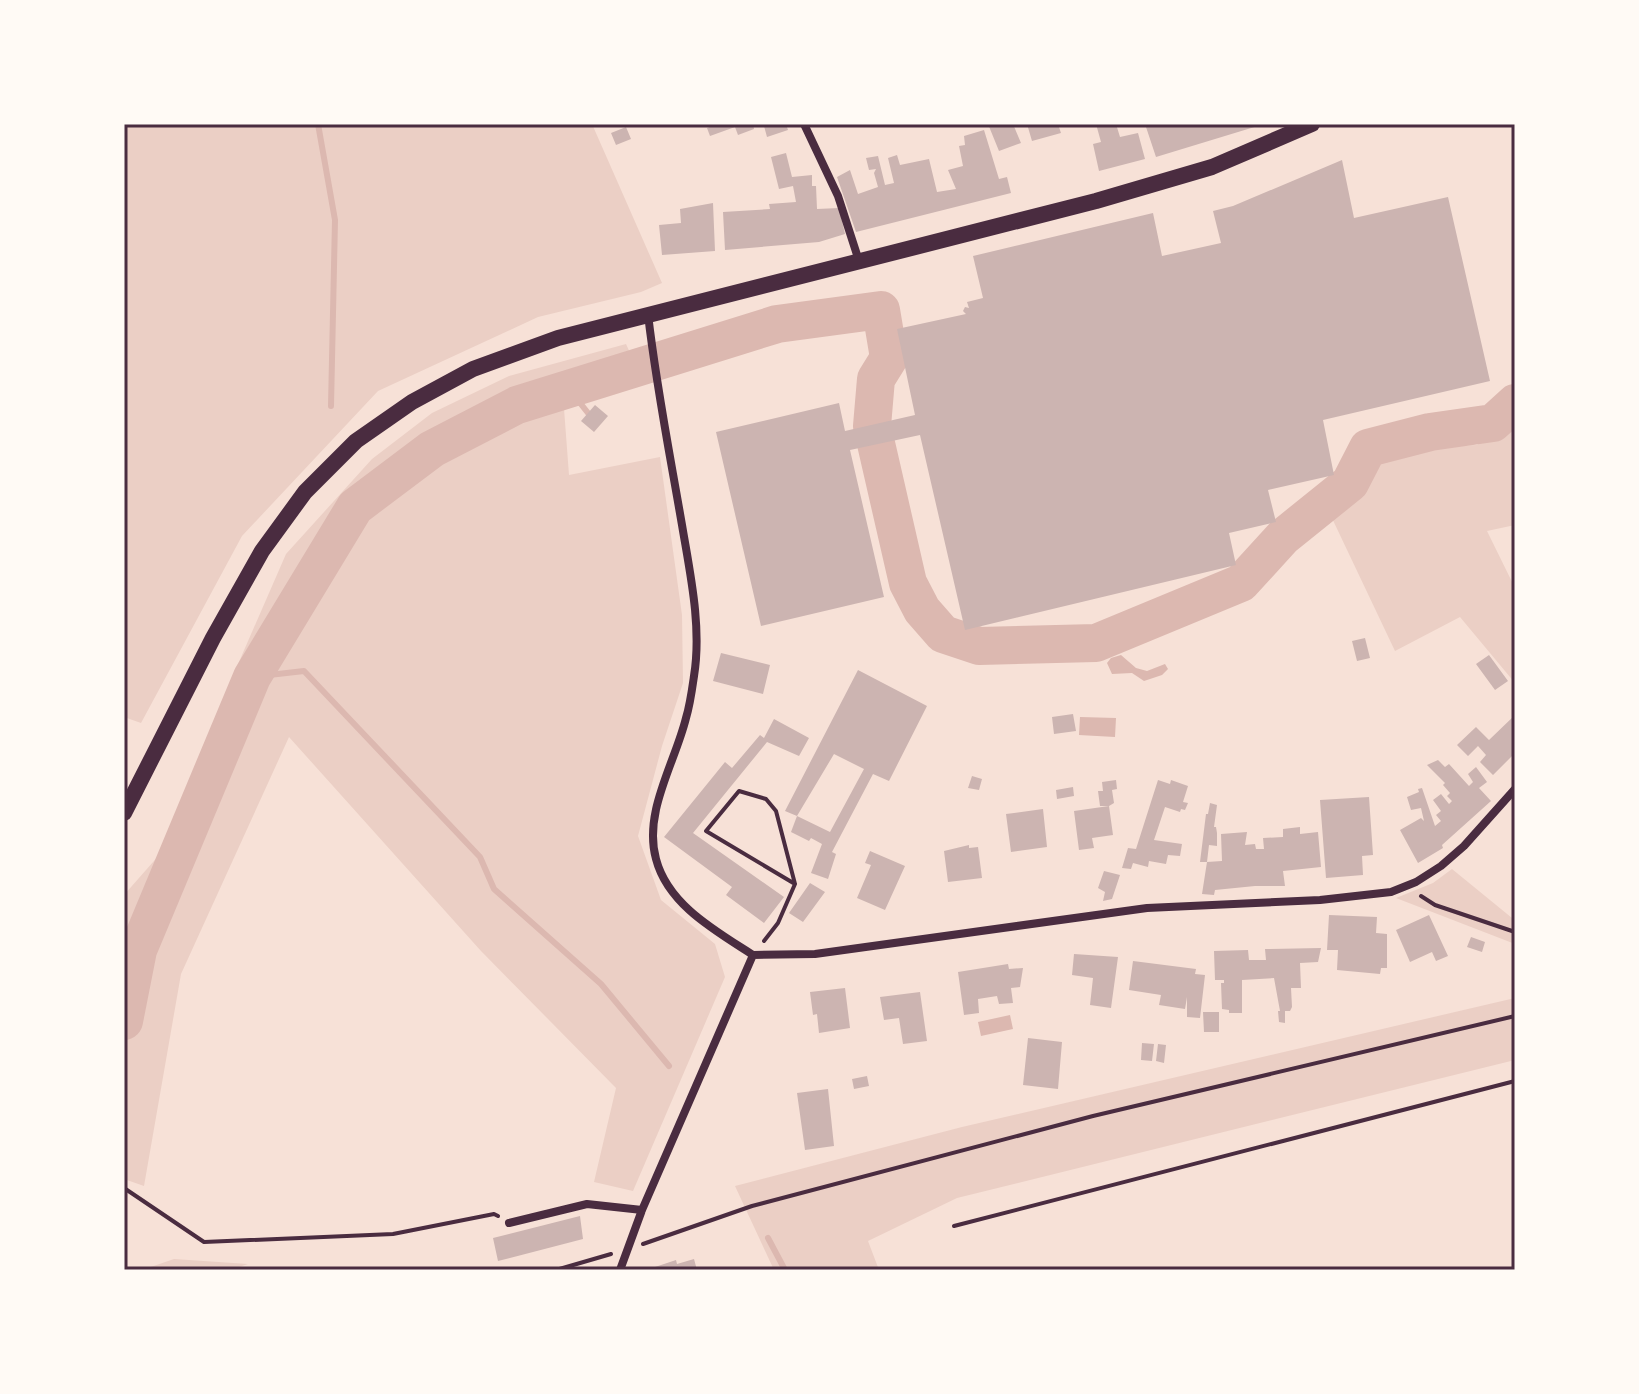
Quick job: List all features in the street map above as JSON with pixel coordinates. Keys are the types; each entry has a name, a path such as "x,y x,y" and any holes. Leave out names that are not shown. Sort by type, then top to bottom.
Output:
{"main road":[{"path":"124,813 213,638 262,551 305,492 356,441 412,402 473,369 558,338 1096,201 1212,167 1312,124"}],"street":[{"path":"804,124 838,196 859,261"},
{"path":"648,314 655,379 691,578 696,638 695,672 686,718 653,823 653,850 662,876 676,896 708,925 753,955 815,954 1147,908 1372,895 1405,887 1441,866 1464,846 1515,789"},
{"path":"620,1270 642,1210 753,955"},
{"path":"509,1223 587,1204 642,1210"}],"path":[{"path":"753,955 778,923 795,884 776,811 766,799 739,791 706,831 795,884"},
{"path":"1405,887 1435,905 1515,932"},
{"path":"556,1270 752,1206 1063,1123 1515,1016"},
{"path":"954,1226 1515,1081"},
{"path":"124,1188 204,1242 393,1234 494,1214 509,1223"}],"shaded area":[{"path":"124,124 592,124 662,283 641,292 538,317 378,391 242,536 141,723 124,717"},
{"path":"626,344 635,364 562,382 569,475 660,457 682,615 683,683 638,836 661,900 715,944 725,977 633,1191 594,1182 616,1088 481,951 289,737 181,974 144,1186 124,1179 124,895 168,845 235,671 286,554 372,459 432,413 509,376"},
{"path":"1515,419 1515,525 1487,531 1515,588 1515,683 1460,617 1395,651 1330,514 1355,495 1381,457 1428,447 1477,445"},
{"path":"1121,655 1136,668 1147,671 1165,664 1168,669 1162,675 1144,681 1132,673 1112,674 1107,663"},
{"path":"1080,717 1116,718 1115,737 1079,735"},
{"path":"1452,869 1512,918 1515,913 1515,944 1396,898 1433,883"},
{"path":"1515,998 1515,1060 957,1198 868,1241 879,1270 774,1270 735,1186 962,1127"},
{"path":"1010,1015 1013,1029 981,1036 978,1022"},
{"path":"174,1259 248,1264 230,1270 142,1270"}],"building":[{"path":"718,124 753,124 754,129 738,135 735,127 710,136 707,128"},
{"path":"786,124 788,130 767,137 764,126"},
{"path":"988,124 1013,124 1021,143 999,151"},
{"path":"1027,124 1058,124 1061,133 1032,141"},
{"path":"1096,124 1116,124 1120,137 1138,133 1145,159 1099,171 1093,144 1101,142"},
{"path":"1145,124 1261,124 1261,125 1156,157"},
{"path":"626,127 631,139 616,145 611,133"},
{"path":"984,130 999,179 1007,177 1011,193 856,232 837,177 850,170 858,194 878,187 874,173 876,169 869,170 866,158 878,156 885,185 894,183 888,158 897,155 900,165 929,159 937,192 956,189 948,170 963,166 959,146 965,145 964,136"},
{"path":"786,153 792,177 812,175 817,209 839,208 845,234 819,242 725,250 723,212 770,209 769,204 796,202 793,186 779,189 771,157"},
{"path":"1342,160 1354,218 1448,197 1490,381 1323,420 1334,475 1268,490 1276,522 1229,533 1236,565 965,630 920,435 850,450 884,597 761,626 716,432 839,403 845,431 915,415 897,329 966,314 963,311 965,307 969,308 967,302 983,298 973,256 1153,213 1162,256 1221,243 1213,211 1233,206"},
{"path":"713,203 715,251 662,255 659,225 681,223 680,209"},
{"path":"595,405 608,416 594,432 581,421"},
{"path":"1365,638 1370,658 1357,661 1352,641"},
{"path":"721,653 770,665 763,694 713,681"},
{"path":"1489,655 1508,681 1495,690 1476,664"},
{"path":"858,670 927,706 889,781 873,774 832,852 836,854 828,879 811,873 822,844 791,832 797,816 785,811","holes":["834,754 864,769 830,832 797,816"]},
{"path":"1073,714 1076,731 1054,734 1052,717"},
{"path":"1515,715 1515,753 1493,775 1480,762 1486,755 1478,746 1468,756 1457,745 1476,727 1489,740"},
{"path":"774,719 809,738 799,756 767,742 693,833 784,897 764,923 726,895 732,887 664,837 725,762 732,768 760,735 764,738"},
{"path":"1438,760 1445,767 1449,764 1469,786 1473,782 1468,774 1476,767 1487,782 1479,788 1491,801 1442,845 1443,848 1418,863 1400,830 1421,818 1424,821 1421,808 1411,810 1407,797 1419,792 1418,789 1422,788 1435,826 1441,821 1436,815 1441,811 1433,800 1441,794 1449,804 1452,801 1447,796 1450,793 1443,785 1445,783 1427,765"},
{"path":"972,776 982,779 979,790 968,788"},
{"path":"1116,780 1117,789 1112,790 1114,803 1100,806 1098,791 1103,791 1102,782"},
{"path":"1158,780 1170,784 1171,780 1188,786 1183,802 1188,803 1185,810 1181,809 1180,812 1165,807 1154,840 1182,844 1180,856 1168,855 1166,864 1149,861 1148,867 1133,863 1131,869 1122,868 1128,848 1136,849"},
{"path":"1073,787 1074,796 1057,799 1056,790"},
{"path":"1369,797 1373,855 1362,856 1363,875 1326,878 1320,800"},
{"path":"1210,803 1217,805 1214,827 1217,846 1209,845 1207,862 1200,862 1206,814"},
{"path":"1109,806 1113,835 1092,838 1094,848 1079,850 1074,811"},
{"path":"1043,809 1047,847 1011,852 1006,814"},
{"path":"1300,827 1300,834 1318,832 1321,867 1283,871 1285,886 1255,886 1215,890 1214,895 1202,894 1207,862 1222,861 1221,834 1247,832 1245,845 1255,844 1256,849 1264,849 1263,838 1283,837 1283,829"},
{"path":"969,845 969,848 978,847 982,878 948,882 944,851"},
{"path":"870,851 905,866 885,910 857,898 871,865 865,863"},
{"path":"1104,871 1120,875 1112,899 1103,901 1105,892 1098,888"},
{"path":"810,883 825,892 803,922 789,913"},
{"path":"1329,915 1377,917 1376,933 1387,934 1387,968 1381,968 1380,974 1337,970 1338,950 1327,950"},
{"path":"1429,915 1448,956 1436,961 1432,952 1410,962 1396,930"},
{"path":"1471,937 1485,942 1482,952 1467,947"},
{"path":"1321,948 1318,962 1300,963 1301,988 1291,988 1292,1007 1290,1011 1285,1011 1285,1023 1279,1022 1274,978 1242,980 1242,1013 1229,1013 1229,1010 1222,1009 1221,983 1224,980 1215,980 1214,951 1248,950 1249,960 1266,960 1265,949"},
{"path":"1074,954 1118,957 1111,1008 1090,1005 1093,978 1072,975"},
{"path":"1133,961 1196,969 1195,974 1205,975 1200,1018 1187,1017 1187,997 1185,1009 1159,1005 1161,995 1129,990"},
{"path":"1008,964 1009,969 1023,968 1020,987 1011,988 1013,1003 999,1004 997,996 978,999 979,1013 964,1015 958,972"},
{"path":"845,988 850,1028 819,1033 810,992"},
{"path":"920,992 927,1041 903,1044 899,1018 884,1020 880,997"},
{"path":"1203,1012 1219,1012 1219,1032 1204,1032"},
{"path":"1028,1038 1062,1042 1058,1089 1023,1085"},
{"path":"1142,1043 1154,1044 1152,1061 1141,1060"},
{"path":"1158,1044 1166,1045 1164,1063 1156,1061"},
{"path":"867,1076 869,1086 854,1089 852,1079"},
{"path":"828,1089 834,1146 805,1150 797,1093"},
{"path":"580,1216 583,1239 498,1261 493,1238"},
{"path":"694,1259 697,1270 646,1270 676,1260 677,1264"}],"waterway":[{"path":"318,124 335,220 331,406"},
{"path":"124,1021 138,950 252,677 355,507 432,449 517,405 777,324 881,310 889,358 876,379 872,426 908,583 922,610 943,634 979,646 1096,643 1241,583 1283,537 1350,483 1368,448 1430,432 1493,423 1515,403"},
{"path":"569,389 588,413"},
{"path":"252,677 304,671 480,857 494,889 601,984 669,1066"},
{"path":"768,1238 785,1270"}]}
